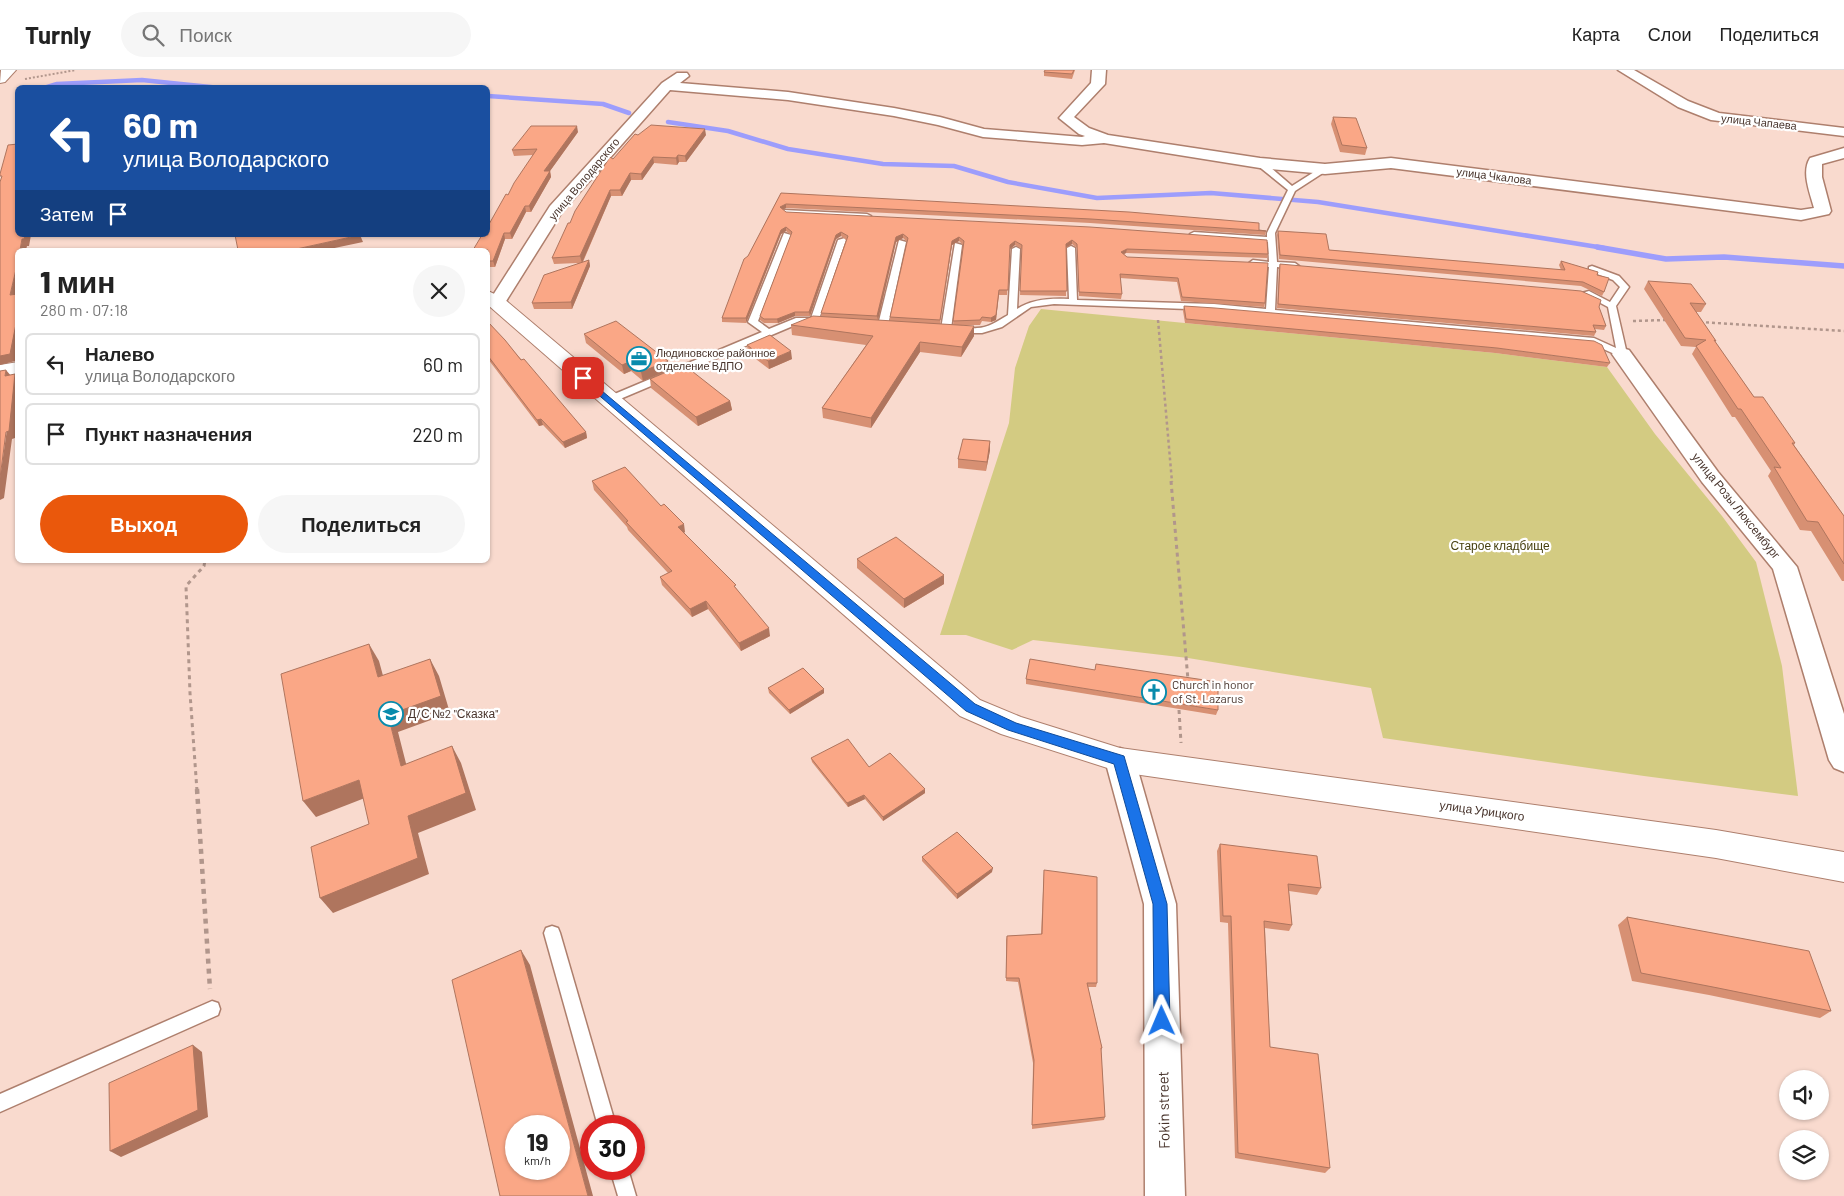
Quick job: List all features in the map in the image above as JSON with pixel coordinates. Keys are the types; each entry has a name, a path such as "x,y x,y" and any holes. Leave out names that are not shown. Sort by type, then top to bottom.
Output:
{"street":[{"path":"0,79 9,70"},
{"name":"улица Володарского","path":"690,70 667,86 556,209 492,300 970,708 1012,726 1120,760"},
{"name":"улица Чкалова","path":"1099,70 1098,84 1066,118 1084,131 1105,139 1260,163 1325,169 1391,163 1801,215 1824,211 1814,177 1814,161 1844,153"},
{"name":"улица Чапаева","path":"1625,70 1683,104 1716,117 1844,132"},
{"path":"667,86 788,96 884,110 940,121 983,133 1049,140 1082,141 1105,139"},
{"name":"улица Розы Люксембург","path":"1622,354 1710,477 1785,567 1844,760"},
{"path":"0,371 15,368"},
{"name":"улица Урицкого","path":"1120,760 1716,844 1844,867"},
{"name":"Fokin street","path":"1120,760 1160,904 1165,1196"}],"lane":[{"path":"1260,163 1292,190"},
{"path":"1270,312 1271,233 1292,190 1325,169"},
{"path":"786,212 876,216"},
{"path":"1186,234 1271,240"},
{"path":"769,333 753,322 787,235"},
{"path":"609,400 798,320 819,321 842,240"},
{"path":"883,325 902,242"},
{"path":"958,245 942,329 980,331 999,325 1028,305 1054,301 1270,312 1594,341 1622,354"},
{"path":"1071,248 1074,302"},
{"path":"1012,316 1016,249"},
{"path":"1243,262 1302,266"},
{"path":"1592,269 1616,278 1625,287 1612,306 1622,354"},
{"path":"1581,291 1612,306"},
{"path":"552,933 604,1115"},
{"path":"0,1103 212,1009"},
{"path":"623,1180 627,1196"}],"path":[{"path":"19,81 76,70"},
{"path":"1154,305 1158,320 1188,683"},
{"path":"1614,318 1634,321 1673,320"},
{"path":"1692,321 1844,331"},
{"path":"204,563 186,586 190,694 212,1009"},
{"path":"1179,710 1181,720 1180,769"}],"green space":[{"name":"Старое кладбище","path":"1041,309 1495,353 1607,367 1655,434 1722,516 1756,562 1782,666 1798,796 1644,776 1383,738 1371,688 1188,658 1033,640 1012,650 966,635 940,635 1009,423 1015,368 1029,326"}],"building":[{"path":"1045,70 1074,70 1072,74 1044,72"},
{"path":"1333,117 1356,118 1367,148 1342,145"},
{"path":"651,125 705,129 685,156 678,155 676,158 653,157 641,174 630,173 620,190 610,190 580,256 552,258 568,223 570,223 575,211 610,157 613,159 635,134 638,135"},
{"path":"531,126 577,126 544,171 550,171 529,206 525,206 510,233 504,233 493,261 490,261 490,248 474,248 481,237 490,237 490,222 506,194 508,195 537,149 512,150"},
{"path":"15,144 15,237 24,237 22,239 20,248 15,248 15,274 10,295 15,294 15,329 10,354 0,356 0,182 2,176 0,174 8,145"},
{"path":"781,193 1129,212 1259,223 1259,230 1266,231 1091,219 786,204 780,207 786,212 1090,227 1267,240 1268,254 1127,249 1121,252 1127,257 1268,263 1265,303 1182,297 1178,278 1120,274 1122,294 1079,292 1077,244 1072,240 1066,244 1067,291 1020,291 1022,245 1015,241 1010,245 1008,290 999,290 996,315 991,318 982,317 980,320 953,321 964,241 959,237 952,241 940,320 890,317 908,238 903,234 896,237 877,316 821,313 848,236 841,232 836,235 809,312 795,312 777,319 764,319 760,316 792,232 786,227 781,230 746,318 722,318 744,259 748,256"},
{"path":"1278,231 1326,234 1329,250 1565,270 1561,261 1598,272 1597,275 1609,278 1604,292 1583,282 1280,255"},
{"path":"235,237 351,237 301,248 238,248"},
{"path":"589,260 571,302 532,303 544,275"},
{"path":"1280,264 1581,291 1601,300 1599,307 1606,326 1593,325 1596,332 1278,304"},
{"path":"1648,281 1691,284 1706,304 1690,303 1754,397 1763,397 1795,443 1792,443 1844,516 1844,564 1818,522 1807,521 1774,467 1781,468 1741,409 1738,409 1696,346 1706,340 1685,338"},
{"path":"1184,306 1594,341 1602,345 1610,363 1497,348 1186,319"},
{"path":"813,316 974,326 962,347 920,342 871,418 822,408 873,336 791,325"},
{"path":"616,321 668,361 641,372 629,362 622,365 584,334"},
{"path":"490,324 521,360 524,359 586,432 563,442 541,419 537,420 490,359"},
{"path":"770,335 791,351 768,361 747,345"},
{"path":"676,368 681,371 688,368 730,401 696,417 650,379"},
{"path":"6,370 5,376 15,374 9,431 6,432 0,478 0,371"},
{"path":"963,439 990,441 987,462 958,459"},
{"path":"625,467 661,506 664,504 684,524 678,527 736,585 734,586 769,628 739,643 706,601 690,609 660,577 672,571 626,522 628,521 592,481"},
{"path":"896,537 944,575 904,599 857,559"},
{"path":"369,644 378,677 430,659 441,696 388,715 401,766 452,746 466,793 408,816 418,858 320,898 311,847 369,824 359,780 303,801 281,674"},
{"path":"1030,659 1095,670 1096,664 1218,682 1218,710 1026,679"},
{"path":"803,668 824,689 789,710 768,688"},
{"path":"848,739 869,767 890,753 925,789 883,817 864,795 847,803 811,758"},
{"path":"957,832 993,868 957,894 922,857"},
{"path":"1220,844 1317,856 1321,888 1288,884 1292,925 1264,921 1270,1047 1318,1054 1330,1168 1238,1153 1231,916 1223,916"},
{"path":"1044,870 1097,877 1097,983 1087,983 1102,1048 1105,1117 1032,1125 1034,1060 1019,978 1006,978 1007,936 1042,934"},
{"path":"1627,917 1809,951 1831,1011 1641,973"},
{"path":"521,950 566,1115 505,1115 505,1180 570,1180 570,1130 580,1167 580,1180 584,1180 588,1196 500,1196 452,980"},
{"path":"193,1045 198,1110 110,1151 109,1083"}],"waterway":[{"path":"54,85 142,80 191,85"},
{"path":"490,96 603,104 629,113"},
{"path":"668,122 728,131 788,149 883,164 954,166 1008,182 1097,198 1211,193 1318,202 1604,248"},
{"path":"1597,247 1666,259 1724,257 1844,266"}],"place":[{"name":"Людиновское районное отделение ВДПО","path":"639,359"},
{"name":"Church in honor of St. Lazarus","path":"1154,692"},
{"name":"Д/С №2 \"Сказка\"","path":"391,714"}],"route":[{"path":"583,378 780,544 970,708 1012,726 1120,760 1160,904 1162,1021"}]}
